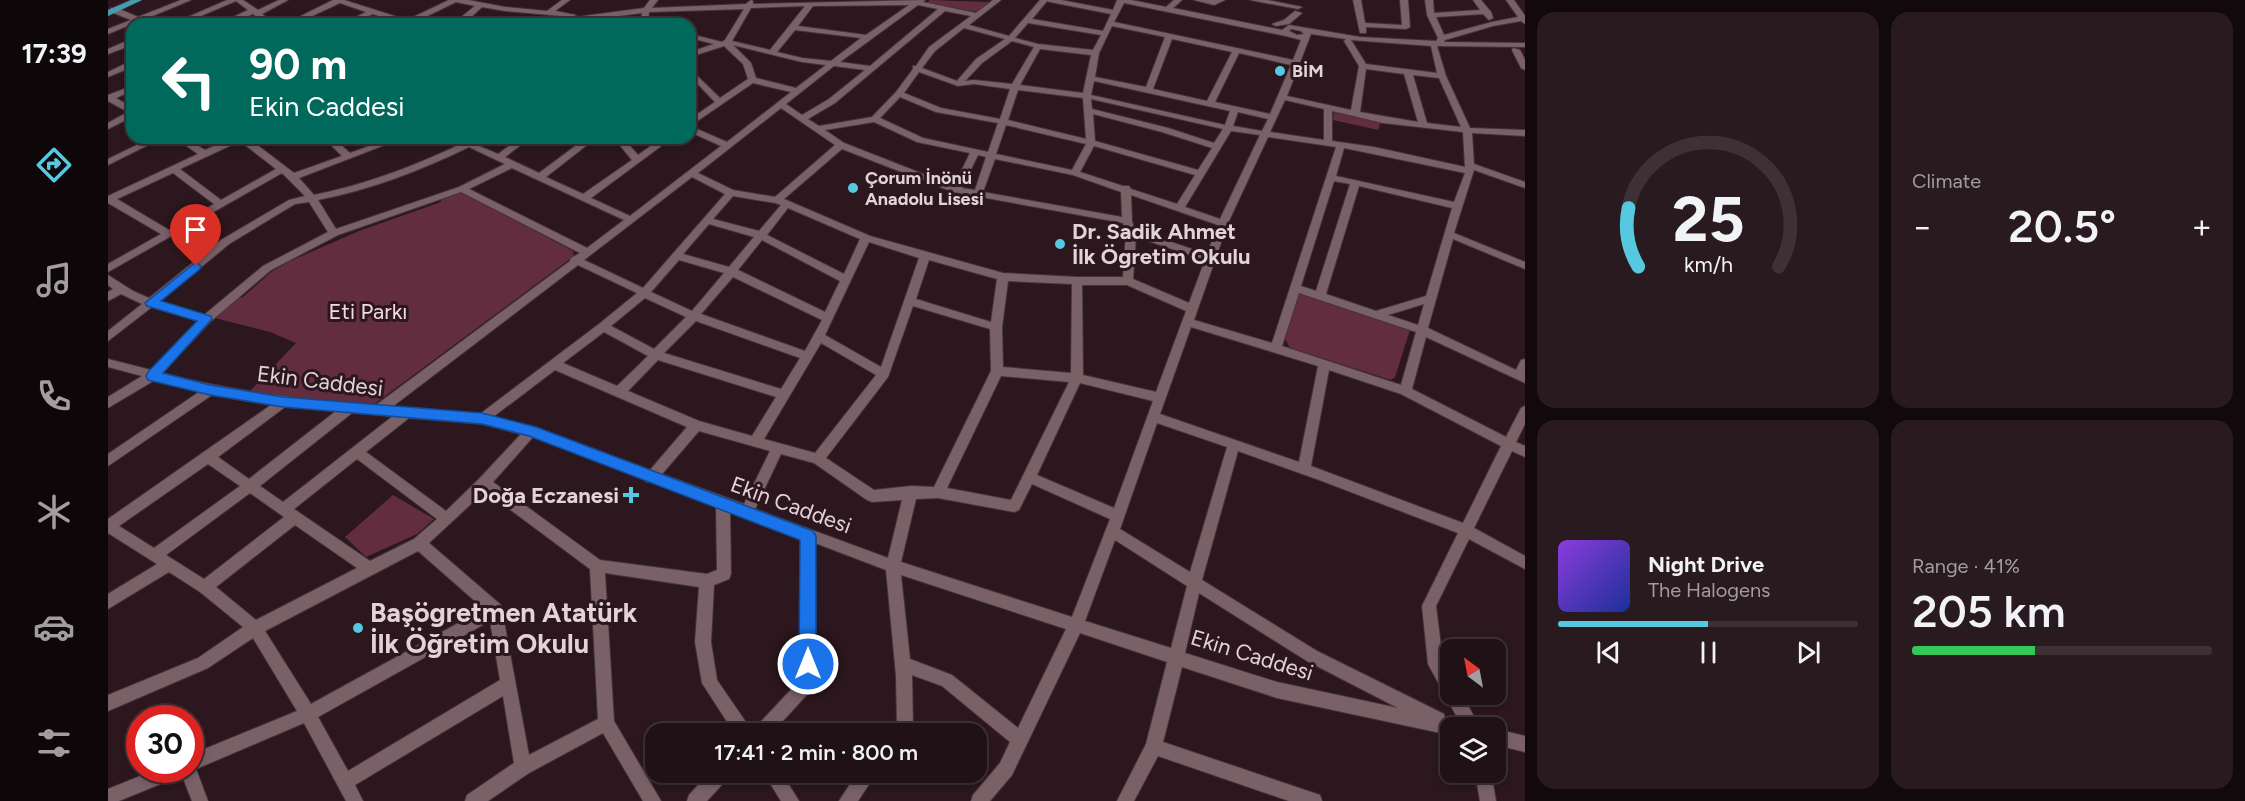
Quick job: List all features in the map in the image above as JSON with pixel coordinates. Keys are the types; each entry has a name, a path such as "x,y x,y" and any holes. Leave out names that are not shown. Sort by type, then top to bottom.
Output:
{"main road":[{"path":"110,11 130,0"},
{"path":"110,11 138,0"}],"street":[{"path":"142,18 187,0"},
{"path":"190,18 233,0"},
{"path":"240,0 262,18"},
{"path":"238,18 284,0"},
{"path":"301,18 338,0 391,18"},
{"path":"418,18 456,0 505,9 588,16"},
{"path":"505,9 516,0"},
{"path":"550,12 566,0"},
{"path":"645,18 646,10 654,0"},
{"path":"958,84 980,61 1010,39 1044,0"},
{"path":"1050,0 1114,12"},
{"path":"1075,173 1091,143 1087,96 1095,53 1121,0 1289,31"},
{"path":"1132,0 1289,31 1337,37 1525,48"},
{"path":"1168,8 1178,0"},
{"path":"1198,0 1214,3 1221,0"},
{"path":"1254,0 1298,9"},
{"path":"1357,0 1360,25 1365,38"},
{"path":"1360,25 1406,27 1404,0"},
{"path":"1405,391 1457,206 1470,168 1467,130 1442,76 1438,43 1427,0"},
{"path":"1477,0 1487,12 1492,24"},
{"path":"1438,43 1492,24 1524,20 1510,0"},
{"path":"576,18 646,10 750,4 919,1 944,9 977,15"},
{"path":"377,411 631,220 867,37 919,1"},
{"path":"875,119 899,94 932,48 964,26 991,1"},
{"path":"696,53 724,42 750,4"},
{"path":"772,53 811,4"},
{"path":"465,18 480,5"},
{"path":"801,119 832,101 944,9"},
{"path":"1256,25 1280,24 1298,9"},
{"path":"1296,58 1289,31 1298,9"},
{"path":"979,801 1006,769 1076,625 1161,398 1209,258 1282,97 1306,33 1298,9"},
{"path":"1431,15 1466,10 1487,12"},
{"path":"110,11 131,18"},
{"path":"359,18 372,12"},
{"path":"1026,20 1104,33"},
{"path":"1109,23 1237,50 1296,58"},
{"path":"108,32 126,25"},
{"path":"964,26 1038,46 1095,53"},
{"path":"792,27 867,37"},
{"path":"1306,33 1348,41 1438,43 1516,50 1525,48"},
{"path":"1149,89 1169,36"},
{"path":"696,37 834,64 871,68"},
{"path":"1348,41 1363,66 1355,114"},
{"path":"724,42 747,63 752,80"},
{"path":"108,52 126,44"},
{"path":"978,194 1015,87 1038,46"},
{"path":"1210,103 1237,50"},
{"path":"1516,50 1525,68"},
{"path":"1363,66 1442,76"},
{"path":"108,75 126,67"},
{"path":"916,69 958,84 974,82 1087,96 1264,135 1341,145 1470,168 1525,185"},
{"path":"1408,72 1422,124"},
{"path":"696,77 719,102"},
{"path":"1090,78 1272,117"},
{"path":"696,119 752,80 796,91"},
{"path":"109,98 126,91"},
{"path":"899,94 939,110 1004,122 1091,143 1201,174"},
{"path":"1282,97 1383,120 1467,130 1525,133"},
{"path":"109,98 126,108"},
{"path":"780,104 841,145 956,190 1127,221"},
{"path":"1328,108 1328,144"},
{"path":"1180,208 1228,128 1235,109"},
{"path":"1089,111 1164,130 1217,147"},
{"path":"108,126 126,116"},
{"path":"819,129 875,119 920,140 1075,173 1126,188 1223,223"},
{"path":"696,132 727,145"},
{"path":"108,162 146,144"},
{"path":"189,144 205,154"},
{"path":"109,200 227,144"},
{"path":"248,144 293,177 311,197 334,233"},
{"path":"335,144 348,156"},
{"path":"293,177 382,144"},
{"path":"108,337 225,242 292,202 328,195 395,174 436,159 460,144"},
{"path":"471,144 631,220"},
{"path":"498,158 518,144"},
{"path":"540,177 584,144"},
{"path":"623,144 637,160"},
{"path":"584,198 660,144"},
{"path":"618,393 694,316 732,272 782,202 841,145"},
{"path":"1276,348 1341,145"},
{"path":"956,190 976,151"},
{"path":"108,403 152,376 206,319 267,268 334,233 462,189 512,164"},
{"path":"174,169 220,204"},
{"path":"108,269 282,169"},
{"path":"691,173 731,193 782,202 866,238 925,256 1003,277 1128,281 1192,309"},
{"path":"1330,177 1457,206"},
{"path":"1320,297 1355,183"},
{"path":"1126,188 1127,221 1131,232 1128,281"},
{"path":"462,189 586,252"},
{"path":"482,419 644,293 731,193"},
{"path":"109,200 168,234"},
{"path":"708,221 760,235 845,279"},
{"path":"1131,232 1209,258"},
{"path":"1449,234 1525,266"},
{"path":"755,442 819,337 866,238"},
{"path":"677,256 732,272 828,318"},
{"path":"819,459 884,374 925,256"},
{"path":"575,260 694,316 807,356"},
{"path":"938,492 998,371 996,327 1003,277"},
{"path":"108,279 119,290 151,303 206,319"},
{"path":"553,364 696,425 819,459 872,496 938,492 1014,506 1077,378 1077,281"},
{"path":"1295,288 1422,330 1522,377 1525,363"},
{"path":"108,297 119,290"},
{"path":"1375,315 1431,298"},
{"path":"911,301 996,327"},
{"path":"1188,322 1276,348 1405,391 1525,452"},
{"path":"603,327 656,355 783,394"},
{"path":"819,337 884,374"},
{"name":"Ekin Caddesi","path":"108,363 210,390 283,402 482,419 531,431 723,505 893,566 1178,656 1277,690 1440,725"},
{"path":"1304,469 1324,364"},
{"path":"998,371 1077,378 1161,398"},
{"path":"108,461 210,390"},
{"path":"283,402 110,530 205,587 255,628 308,714 355,801"},
{"path":"154,556 251,485 349,408"},
{"path":"1440,671 1436,664 1429,606 1511,444 1525,411"},
{"path":"205,587 290,513 356,451 405,414"},
{"path":"1154,417 1304,469 1467,532 1525,563"},
{"path":"651,478 696,425"},
{"path":"108,704 204,663 255,628 419,543 484,483 531,431"},
{"path":"1125,801 1154,747 1196,581 1234,445"},
{"path":"746,513 778,448"},
{"path":"356,451 447,519"},
{"path":"208,457 368,568"},
{"path":"1029,477 1115,523 1196,581 1312,656 1440,721"},
{"path":"484,483 597,567 707,581 724,574 723,505"},
{"path":"905,723 903,663 893,566 911,492"},
{"path":"770,723 808,683 808,536"},
{"path":"419,543 495,610 523,767"},
{"path":"108,602 168,565"},
{"path":"597,567 606,723 653,801"},
{"path":"707,581 703,642 710,683 737,723"},
{"path":"204,757 308,714 495,610"},
{"path":"903,663 947,680 1020,740"},
{"path":"346,782 507,685"},
{"path":"473,801 523,767 606,723"},
{"path":"1506,739 1525,744"},
{"path":"1154,747 1314,801"},
{"path":"108,797 142,783"},
{"path":"193,783 200,801"},
{"path":"695,801 712,783"},
{"path":"778,783 790,801"},
{"path":"847,801 861,783"},
{"path":"1485,783 1488,801"}],"green space":[{"path":"930,0 990,2 978,12 927,3"},
{"path":"1334,110 1381,121 1378,130 1333,120"},
{"name":"Eti Parkı","path":"457,192 467,195 573,251 574,256 373,405 310,402 248,393 296,343 270,332 215,318 234,299 243,297 271,272 290,261 359,231 441,202 441,198"},
{"path":"1299,293 1410,330 1395,377 1391,380 1290,348 1285,339"},
{"path":"393,495 434,519 417,534 366,557 345,537"}],"place":[{"name":"BİM","path":"1280,71"},
{"name":"Çorum İnönü Anadolu Lisesi","path":"853,188"},
{"name":"Dr. Sadik Ahmet İlk Ögretim Okulu","path":"1060,244"},
{"name":"Doğa Eczanesi","path":"631,495"},
{"name":"Başögretmen Atatürk İlk Öğretim Okulu","path":"358,628"}],"route":[{"path":"196,266 151,303 206,319 152,376 210,390 283,402 482,419 531,431 808,536 808,664"}]}
